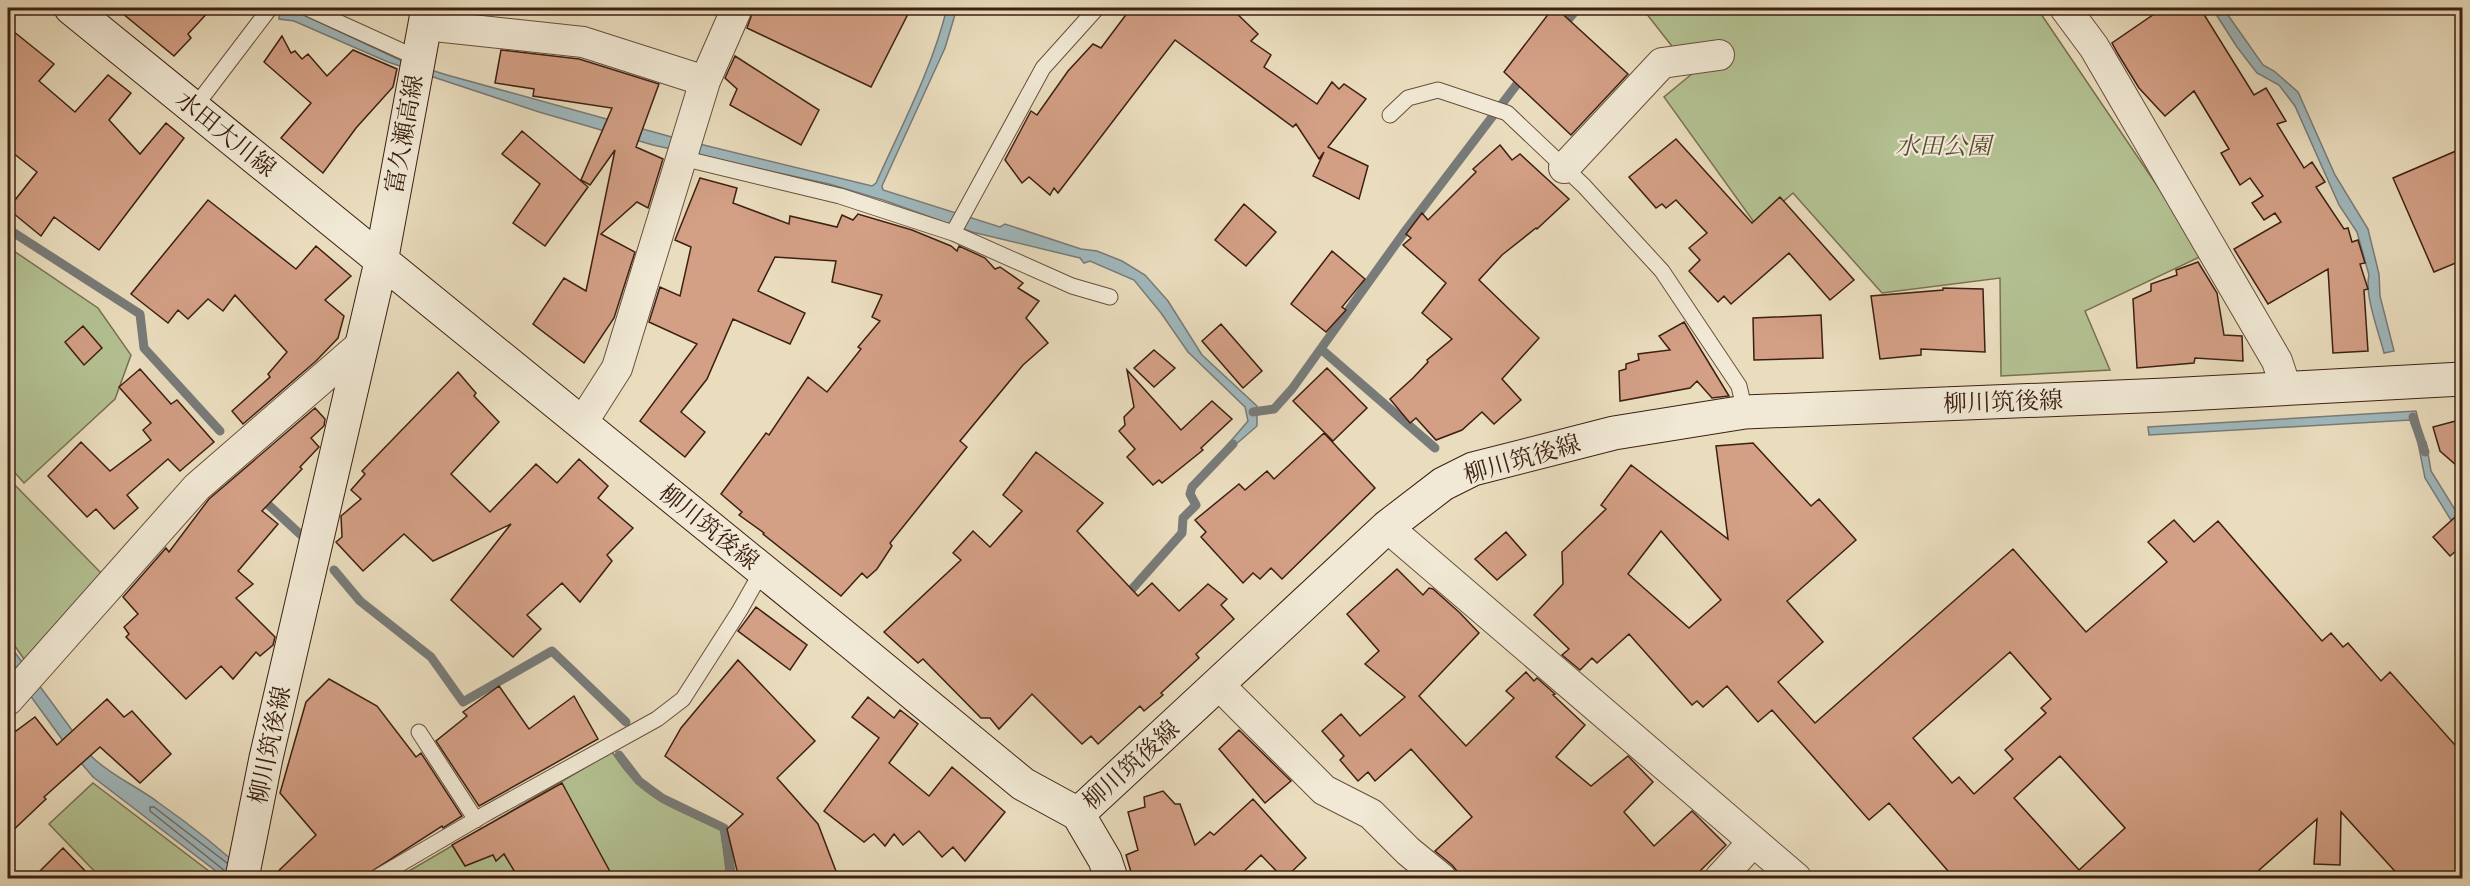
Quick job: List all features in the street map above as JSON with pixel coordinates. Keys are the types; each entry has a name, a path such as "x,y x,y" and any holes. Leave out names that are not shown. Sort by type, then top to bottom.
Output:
{"main road":[{"name":"水田大川線","path":"71,8 381,262"},
{"name":"富久瀬高線","path":"381,262 426,16"},
{"name":"柳川筑後線","path":"242,874 266,758 381,262 582,423 1023,784 1078,814 1388,527 1443,484 1473,469 1614,433 1745,412 2463,379"},
{"path":"1078,814 1105,860 1111,879"}],"street":[{"path":"582,423 617,369 705,81 737,8"},
{"path":"2065,8 2094,47 2271,351 2286,388"},
{"path":"426,16 583,42 705,81"},
{"path":"1564,168 1662,63 1719,55"},
{"path":"20,686 197,487 362,344"},
{"path":"1388,527 1796,879"},
{"path":"1219,685 1324,790 1371,814 1408,851 1442,879"},
{"path":"1720,879 1752,843"}],"lane":[{"path":"194,108 270,8"},
{"path":"307,8 417,58"},
{"path":"953,233 1042,68 1097,8"},
{"path":"1390,115 1408,98 1438,90 1507,113 1584,186 1662,271 1739,386 1745,412"},
{"path":"682,158 840,196 953,233 1072,286 1110,297"},
{"path":"376,879 657,719 683,699 762,571"},
{"path":"419,732 476,820"}],"green space":[{"name":"水田公園","path":"1642,8 2037,8 2204,255 2085,311 2110,370 2001,376 2000,278 1882,293 1793,193 1756,225 1664,97 1693,73"},
{"path":"8,247 98,308 131,355 115,399 24,483 8,465"},
{"path":"8,478 102,574 26,662 8,636"},
{"path":"612,752 634,780 651,795 721,830 727,878 397,878"},
{"path":"93,783 218,878 101,878 49,824"}],"water":[{"path":"947,8 957,8 945,48 882,186 883,190 1000,227 1005,224 1081,249 1097,251 1122,261 1145,275 1168,301 1202,355 1257,406 1257,426 1227,452 1224,449 1248,421 1245,407 1188,352 1161,313 1134,280 1090,261 1084,263 1080,258 972,232 883,200 829,184 653,145 539,112 388,62 294,21 279,19 280,11 298,12 402,61 447,75 679,139 872,186 876,183 925,75"},
{"path":"2212,8 2223,8 2263,65 2274,71 2298,92 2335,175 2368,229 2379,274 2380,296 2394,351 2384,353 2370,303 2369,275 2357,232 2339,205 2295,106 2279,85 2257,73"},
{"path":"2416,411 2420,427 2413,428 2410,420 2149,435 2148,427"},
{"path":"2426,442 2431,471 2462,521 2462,538 2425,478 2418,443"},
{"path":"8,643 91,756 219,848 252,878 225,878 93,777 8,669"}],"building":[{"path":"116,8 212,8 188,34 191,38 174,56"},
{"path":"754,8 911,8 871,87 747,28"},
{"path":"1131,8 1231,8 1258,34 1251,41 1271,55 1264,67 1317,104 1332,82 1339,89 1344,84 1366,99 1328,147 1368,166 1359,199 1313,176 1324,152 1319,159 1296,124 1293,127 1175,40 1058,193 1054,188 1050,195 1029,177 1022,183 1005,160 1031,111 1037,115 1068,71 1093,44 1101,48"},
{"path":"1553,8 1556,8 1628,74 1571,135 1504,72"},
{"path":"2163,8 2200,8 2254,95 2266,88 2286,121 2277,124 2304,168 2312,162 2325,182 2316,187 2344,229 2348,228 2352,242 2358,240 2365,263 2360,264 2368,289 2364,290 2368,351 2333,353 2328,269 2268,304 2234,249 2281,222 2275,213 2264,220 2252,203 2263,196 2250,178 2240,185 2221,153 2229,149 2194,91 2165,116 2139,88 2112,43"},
{"path":"8,27 54,64 39,81 75,112 108,75 131,93 109,120 140,154 166,123 184,138 99,250 54,217 41,236 8,209 37,172 8,149"},
{"path":"282,36 291,53 295,51 302,59 308,54 327,76 353,50 397,69 393,87 356,128 323,173 281,138 311,103 264,62"},
{"path":"501,50 579,59 659,84 636,147 663,159 648,208 637,202 601,234 635,252 614,318 584,363 533,324 564,278 586,291 615,150 590,185 581,180 612,108 533,96 534,89 495,83"},
{"path":"735,56 819,110 801,145 730,105 737,89 725,78"},
{"path":"522,131 588,187 545,246 513,223 540,184 502,154"},
{"path":"1676,139 1752,223 1780,197 1854,280 1830,300 1789,253 1731,304 1724,296 1718,302 1689,271 1700,260 1689,248 1707,233 1676,200 1666,208 1662,204 1656,208 1629,177"},
{"path":"1500,145 1512,160 1520,154 1569,199 1537,229 1502,255 1479,280 1539,338 1502,379 1521,400 1494,424 1482,412 1462,430 1436,440 1416,418 1410,423 1390,399 1413,378 1428,362 1427,360 1452,339 1422,313 1446,283 1403,245 1411,238 1406,234 1422,213 1428,220 1476,172 1473,169"},
{"path":"2463,148 2463,260 2434,272 2393,178"},
{"path":"700,178 737,188 733,203 789,224 790,216 837,227 842,215 853,220 858,214 912,230 951,246 957,251 959,246 985,258 995,269 1000,267 1023,283 1018,288 1039,301 1026,318 1048,343 1023,365 960,441 967,447 890,543 892,546 877,569 867,578 862,573 841,596 739,515 742,512 721,494 766,433 769,435 808,377 827,392 861,349 858,347 880,321 872,317 882,295 832,282 836,261 775,257 758,291 805,313 790,344 733,319 707,379 681,412 705,432 685,457 640,421 697,344 649,322 660,287 680,296 691,247 675,240"},
{"path":"208,200 296,269 316,246 351,276 325,300 344,316 338,338 316,361 243,424 232,411 270,377 268,374 287,352 235,295 223,311 208,299 188,319 178,310 168,323 131,294"},
{"path":"1244,204 1276,232 1246,266 1215,240"},
{"path":"1332,251 1365,279 1342,307 1346,310 1326,332 1291,304"},
{"path":"2198,262 2217,293 2224,335 2242,336 2243,361 2195,358 2194,363 2137,368 2133,299 2151,291 2151,284 2177,275 2176,270"},
{"path":"1943,288 1983,289 1985,352 1921,349 1921,355 1880,359 1871,296 1943,290"},
{"path":"1821,315 1823,358 1754,360 1753,318"},
{"path":"1684,322 1729,396 1712,398 1697,381 1690,388 1620,401 1619,371 1626,369 1626,364 1639,360 1638,354 1670,350 1659,336"},
{"path":"1221,324 1262,371 1243,388 1202,341"},
{"path":"83,326 102,348 84,365 65,342"},
{"path":"1154,350 1175,368 1154,387 1134,368"},
{"path":"1327,368 1367,408 1333,441 1293,401"},
{"path":"140,369 171,404 177,400 214,442 180,471 168,459 127,495 138,508 114,529 96,509 87,517 48,476 81,442 110,471 151,440 143,430 151,423 119,387"},
{"path":"1127,370 1181,430 1212,401 1232,419 1201,448 1203,450 1162,483 1159,480 1153,485 1127,457 1135,449 1119,431 1125,425 1124,417 1134,407"},
{"path":"458,372 476,393 474,396 499,422 451,474 490,512 536,464 557,483 579,459 608,486 598,498 633,528 607,555 612,561 580,602 562,583 527,615 541,629 513,657 451,600 511,524 433,561 404,534 363,571 336,542 342,537 341,516 361,499 351,490 365,474 362,471"},
{"path":"315,408 325,419 324,426 311,438 319,447 300,467 302,469 262,511 278,524 238,571 253,584 236,598 275,637 273,645 260,656 256,652 233,679 221,666 186,699 126,637 129,634 124,627 138,614 123,597 166,548 169,552 209,499"},
{"path":"2463,419 2463,471 2440,451 2433,427"},
{"path":"1324,433 1375,488 1282,579 1271,568 1260,579 1253,573 1243,583 1201,537 1206,532 1195,520 1239,484 1245,490 1267,471 1274,479"},
{"path":"1753,443 1811,506 1819,499 1856,540 1787,601 1823,642 1778,682 1815,723 2013,549 2086,632 2167,562 2148,542 2174,520 2194,542 2218,521 2322,641 2331,633 2343,647 2348,643 2381,681 2390,672 2463,754 2463,867 2450,879 2402,879 2341,812 2340,865 2314,864 2317,819 2249,879 1955,879 1889,803 1869,820 1772,710 1758,722 1727,686 1703,707 1697,701 1692,705 1629,634 1597,663 1592,658 1580,670 1562,655 1569,649 1534,615 1563,584 1562,552 1606,509 1601,505 1631,465 1728,539 1716,446","holes":["1661,531 1721,600 1689,628 1628,574","2010,652 2051,699 2041,708 2046,713 2005,750 2013,759 1974,794 1959,777 1952,783 1913,738","2060,756 2125,828 2079,870 2014,798"]},
{"path":"1036,452 1103,503 1077,531 1138,596 1152,583 1179,611 1208,584 1227,599 1221,605 1234,619 1196,654 1199,658 1161,693 1163,695 1144,711 1140,706 1098,744 1091,736 1082,744 1032,694 999,729 990,718 981,718 923,659 918,663 884,632 961,560 953,553 973,531 990,547 1022,511 1003,495"},
{"path":"2463,510 2463,545 2450,556 2433,537"},
{"path":"1506,532 1526,555 1497,580 1475,559"},
{"path":"1397,569 1423,595 1429,588 1433,589 1479,633 1419,696 1466,746 1514,698 1506,691 1526,672 1534,681 1537,678 1555,694 1553,695 1585,725 1556,757 1591,786 1628,756 1653,782 1624,812 1654,846 1692,811 1726,845 1692,879 1458,879 1457,871 1435,851 1472,817 1411,749 1375,781 1368,772 1358,781 1340,760 1344,756 1322,731 1341,714 1360,736 1405,697 1365,664 1379,651 1347,614"},
{"path":"756,607 807,645 790,670 738,631"},
{"path":"738,660 815,741 777,778 818,824 839,879 739,879 727,829 743,814 665,756 681,728"},
{"path":"329,679 377,706 416,757 421,753 462,816 443,828 442,826 360,879 270,879 316,835 280,793 306,702"},
{"path":"499,686 529,729 574,696 598,739 479,806 436,741 467,716 463,712"},
{"path":"868,697 894,718 900,710 918,724 889,763 929,796 952,767 1005,812 965,861 953,847 942,857 919,831 903,845 894,834 885,846 874,834 864,842 824,811 879,738 852,717"},
{"path":"107,699 124,717 132,711 171,754 140,783 100,747 44,797 46,799 8,835 8,737 35,717 57,745"},
{"path":"1239,730 1291,781 1265,803 1219,749"},
{"path":"562,783 614,879 519,879 504,854 496,861 493,855 465,866 452,845"},
{"path":"1163,791 1175,804 1180,804 1195,845 1210,832 1214,835 1253,799 1306,858 1284,879 1261,855 1236,879 1133,879 1126,855 1138,850 1128,812 1145,807 1144,797"},
{"path":"63,848 93,879 32,879"}],"waterway":[{"path":"1560,29 1578,8"},
{"path":"1253,412 1274,409 1292,389 1403,234 1524,75"},
{"path":"8,229 140,314 144,348 220,431"},
{"path":"1321,349 1435,448"},
{"path":"2413,417 2425,452"},
{"path":"1125,597 1182,533 1183,518 1196,505 1190,494 1192,487 1233,444"},
{"path":"261,498 301,535"},
{"path":"334,570 360,601 431,657 463,702 552,651 626,722"},
{"path":"619,755 639,781 662,798 724,828 732,878"}]}
